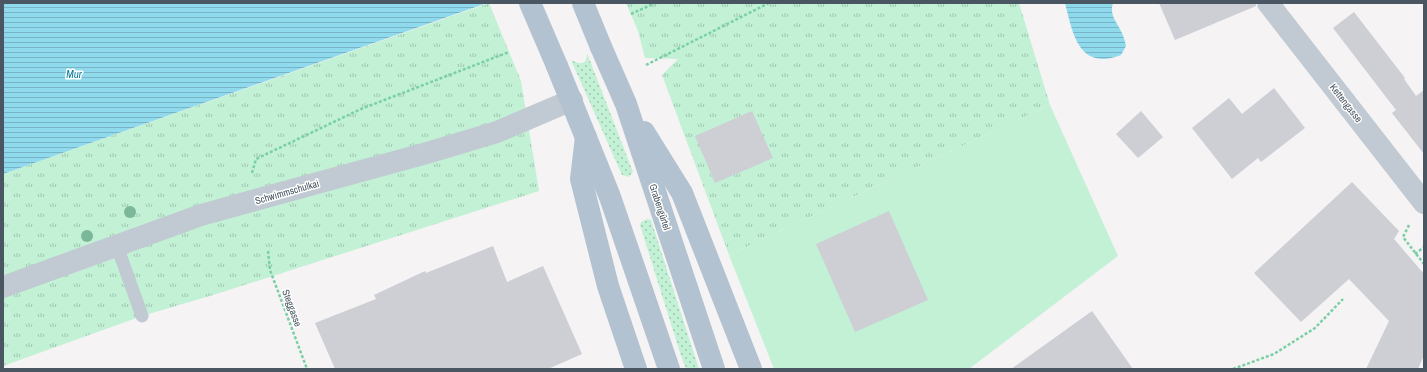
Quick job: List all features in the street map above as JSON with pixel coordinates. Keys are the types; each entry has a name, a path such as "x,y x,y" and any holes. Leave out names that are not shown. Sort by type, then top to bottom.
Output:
{"main road":[{"path":"530,3 572,100 610,197 669,369"},
{"name":"Grabengürtel","path":"583,3 626,104 714,369"},
{"path":"626,104 682,192 751,369"},
{"path":"586,134 581,179 608,286 636,369"}],"street":[{"name":"Kettengasse","path":"1268,3 1419,213"},
{"name":"Schwimmschulkai","path":"3,287 201,216 420,156 497,132 572,100"}],"lane":[{"path":"117,246 142,316"}],"path":[{"path":"631,14 655,3"},
{"path":"646,65 769,3"},
{"path":"256,159 361,109 509,52"},
{"path":"1419,213 1403,237 1424,264"},
{"path":"1415,254 1424,247"},
{"name":"Steggasse","path":"268,251 270,270 307,369"},
{"path":"1233,369 1274,354 1315,328 1343,299"}],"green space":[{"path":"489,3 521,81 539,191 213,295 142,316 3,366 3,174"},
{"path":"626,3 1019,3 1050,105 729,255 662,75 678,59 645,58 638,31"},
{"path":"587,53 633,172 629,177 622,175 571,60 577,63 583,63 586,60"},
{"path":"1050,105 1118,256 969,369 774,369 729,255"},
{"path":"647,219 651,220 699,369 686,369 681,356 640,225 641,222"}],"water":[{"name":"Mur","path":"3,3 487,3 3,174"},
{"path":"1065,3 1113,3 1113,15 1123,35 1126,46 1121,55 1107,59 1096,58 1087,54 1080,47 1075,38"}],"building":[{"path":"1159,3 1256,3 1256,6 1175,40"},
{"path":"1354,12 1405,78 1404,79 1416,96 1424,90 1424,154 1392,113 1396,110 1333,28"},
{"path":"1274,88 1305,128 1261,162 1258,158 1232,179 1192,128 1229,98 1242,114"},
{"path":"752,111 773,158 715,183 695,136"},
{"path":"1141,111 1163,137 1138,158 1116,134"},
{"path":"1352,182 1399,231 1394,239 1424,274 1424,355 1418,369 1366,369 1389,321 1349,279 1301,322 1254,273"},
{"path":"889,211 928,300 855,332 816,244"},
{"path":"493,246 507,282 543,266 582,354 548,369 335,369 315,323 376,299 374,295 425,271 426,273"},
{"path":"1092,311 1133,369 1011,369"}]}
